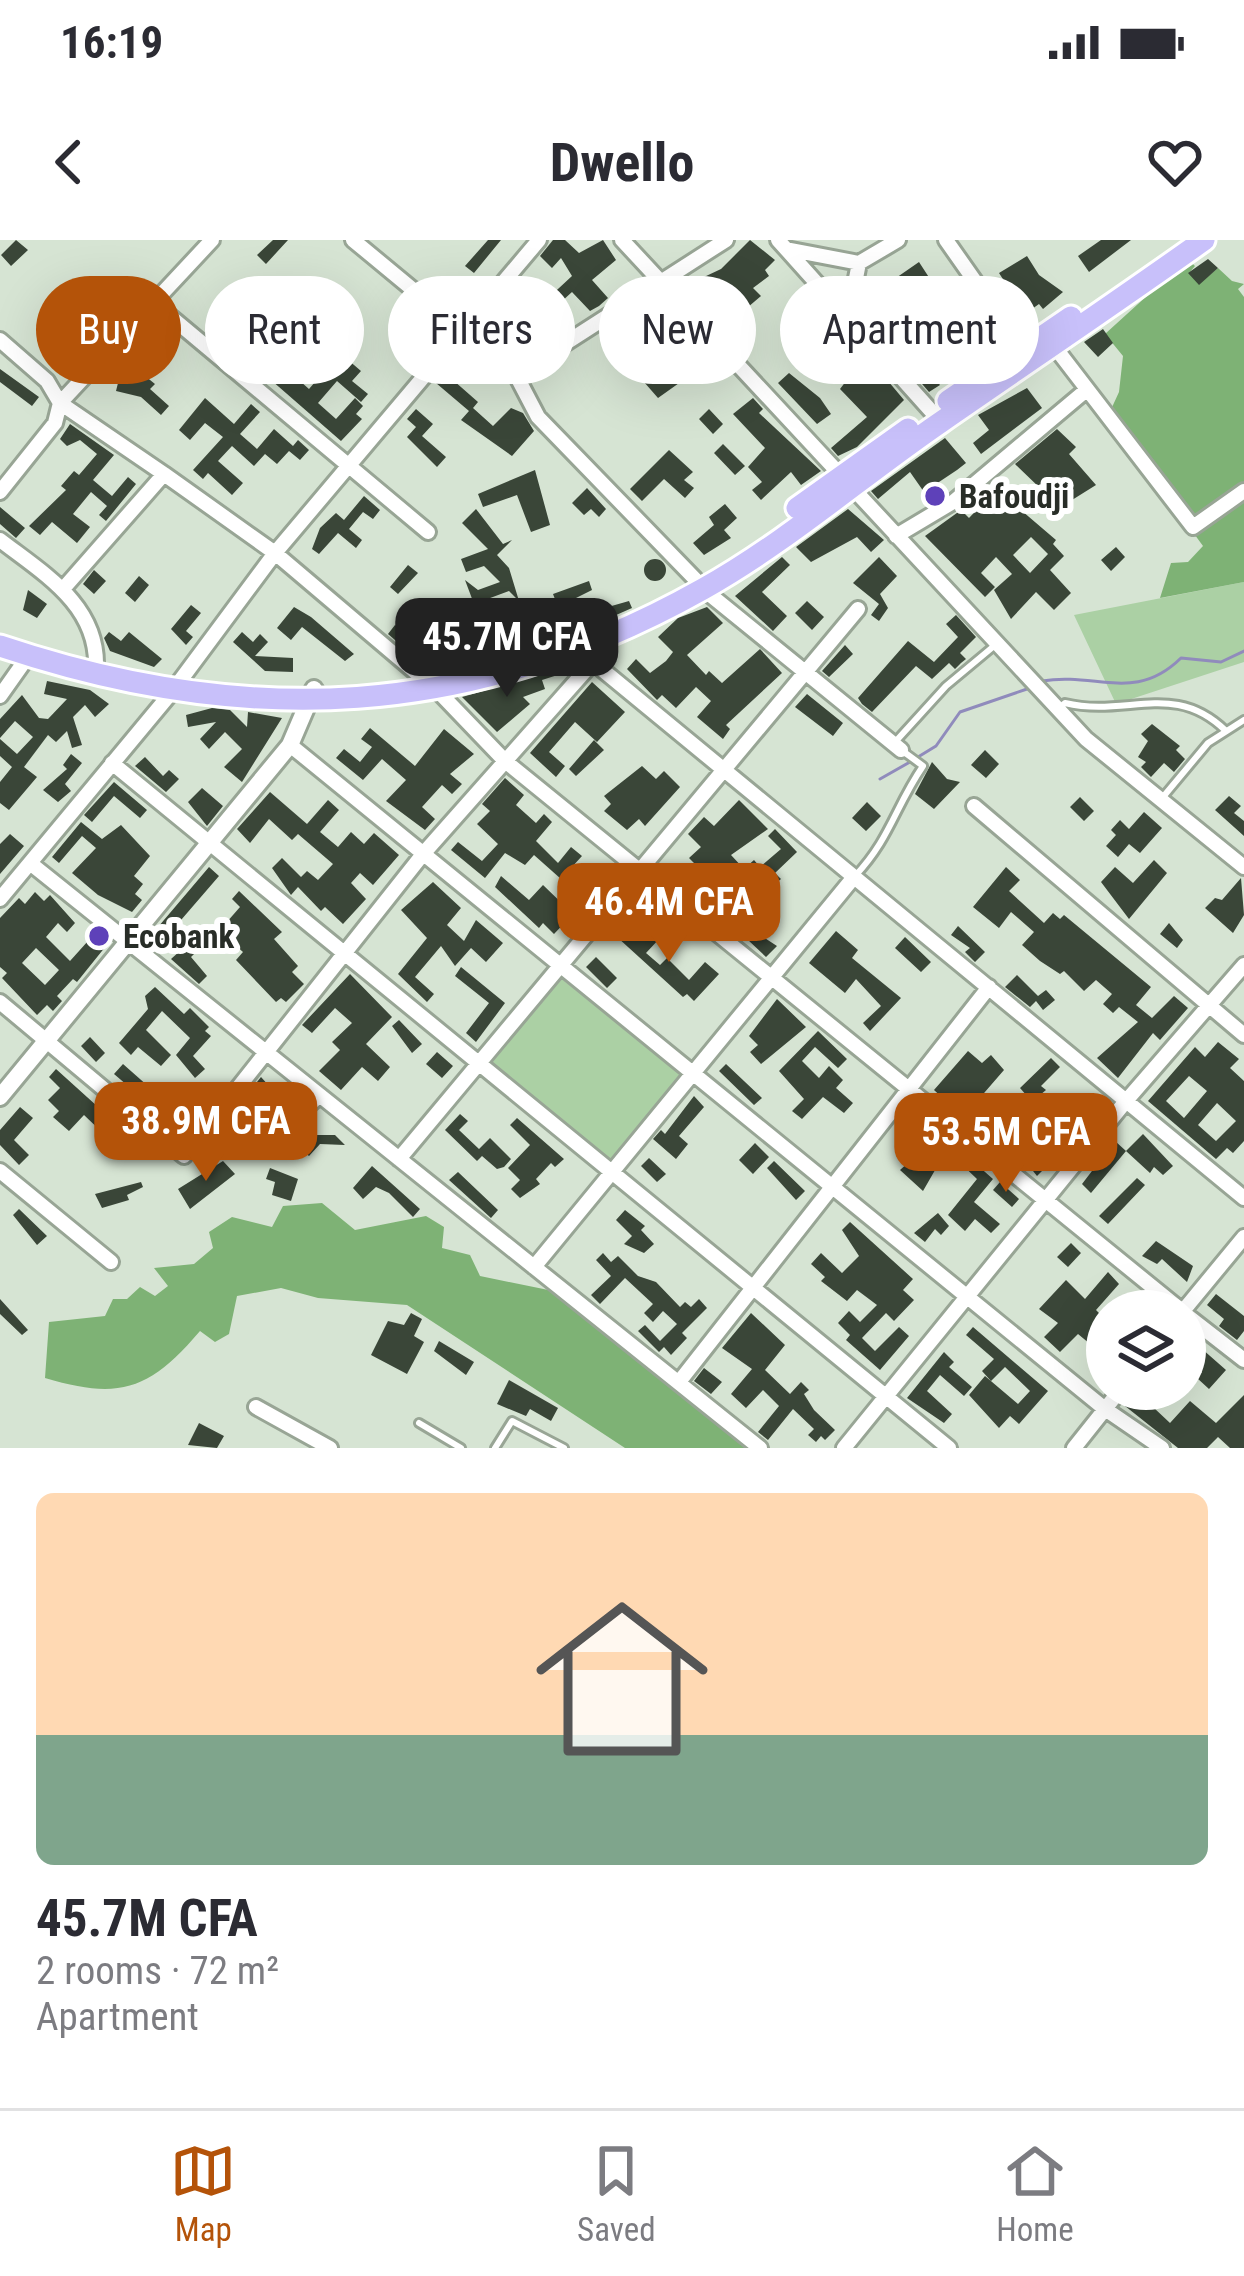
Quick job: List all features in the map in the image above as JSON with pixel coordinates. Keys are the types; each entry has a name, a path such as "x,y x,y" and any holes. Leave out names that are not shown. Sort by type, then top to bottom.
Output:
{"main road":[{"path":"1039,347 1186,240"},
{"path":"1039,352 1054,346 1204,240"},
{"path":"847,480 932,412 980,384"},
{"path":"0,646 174,688 312,695 427,681 592,651 699,584 986,384"},
{"path":"427,681 593,630 699,584"},
{"path":"0,636 174,688"}],"street":[{"path":"178,276 212,240"},
{"path":"509,276 539,240"},
{"path":"622,240 656,276"},
{"path":"674,276 726,240"},
{"path":"782,245 859,263 898,240"},
{"path":"946,240 971,276"},
{"path":"362,243 398,276"},
{"path":"782,245 810,276"},
{"path":"856,276 859,263"},
{"path":"181,326 428,532"},
{"path":"0,340 47,381 60,403 275,553 427,681 505,761 1156,1290"},
{"path":"1054,346 1084,392 1193,527 1244,490"},
{"path":"756,383 1058,709 1244,867"},
{"path":"0,492 55,423 60,403 77,384"},
{"path":"0,898 174,688 275,553 418,384"},
{"path":"521,384 538,417 699,584 897,747"},
{"path":"907,384 932,412"},
{"path":"896,536 953,502 1084,392"},
{"path":"63,589 164,474"},
{"path":"0,540 63,589 92,628 96,667"},
{"path":"399,1159 858,609"},
{"path":"0,1002 184,1156 343,952 592,651 724,770 1244,1198"},
{"path":"0,696 29,656"},
{"path":"0,1097 290,745 312,695"},
{"path":"290,745 1086,1394"},
{"path":"112,764 949,1448"},
{"path":"974,806 1244,1035"},
{"path":"29,863 760,1448"},
{"path":"534,1267 854,877"},
{"path":"844,1448 1126,1100 1244,965"},
{"path":"679,1382 989,987"},
{"path":"215,1117 235,1128 259,1128 304,1112 319,1095"},
{"path":"0,1171 111,1262"},
{"path":"1201,1290 1244,1237"},
{"path":"1206,1330 1244,1360"},
{"path":"256,1407 330,1448"},
{"path":"1074,1448 1104,1410"},
{"path":"1106,1410 1162,1448"}],"lane":[{"path":"854,877 885,844 902,795 922,766 897,747 946,686 996,643"},
{"path":"1058,709 1065,703 1098,711 1159,700 1204,710 1226,731"},
{"path":"1160,799 1208,742 1244,720"},
{"path":"495,1448 512,1421 564,1448"},
{"path":"418,1423 461,1448"}],"green space":[{"path":"1179,250 1195,266 1189,273 1206,278 1218,268 1232,281 1244,284 1238,289 1244,297 1244,582 1160,598 1171,563 1188,562 1203,546 1108,416 1119,392 1123,356 1105,334 1149,294 1144,288"},
{"path":"1244,582 1244,662 1116,704 1074,615"},
{"path":"562,967 695,1075 614,1174 480,1065"},
{"path":"322,1203 355,1230 426,1216 444,1227 442,1248 470,1255 480,1276 568,1294 760,1448 625,1448 407,1305 318,1298 281,1288 237,1296 229,1334 215,1342 200,1331 165,1367 131,1385 93,1388 45,1378 49,1322 105,1316 113,1299 127,1299 140,1287 155,1296 168,1286 154,1268 194,1264 213,1248 209,1232 232,1217 272,1227 283,1206"}],"building":[{"path":"16,240 28,250 11,266 1,255"},
{"path":"273,240 288,240 266,264 257,255"},
{"path":"488,240 501,240 474,273 465,266"},
{"path":"553,240 565,240 579,253 603,240 616,260 592,280 599,288 599,306 590,311 575,295 575,276 561,258 552,268 540,256"},
{"path":"750,240 775,260 765,270 769,276 756,286 756,276 706,276 721,269"},
{"path":"1101,240 1131,240 1089,272 1078,256"},
{"path":"1027,256 1039,275 1063,292 1043,309 1039,276 999,273"},
{"path":"1208,259 1218,268 1199,285 1188,273"},
{"path":"919,262 928,276 899,276"},
{"path":"1103,329 1113,343 1098,357 1084,342"},
{"path":"0,369 39,397 32,406 0,382"},
{"path":"778,383 803,384 831,414 817,424"},
{"path":"118,384 155,384 150,389 169,406 161,415 141,397 116,391"},
{"path":"276,384 303,384 309,389 313,384 334,384 318,403 336,419 355,398 363,406 356,414 362,419 341,441"},
{"path":"340,384 356,384 368,394 361,402"},
{"path":"437,384 458,384 478,402 473,408 493,426 511,408 523,413 534,431 512,456 461,420 469,411"},
{"path":"646,384 678,384 658,398"},
{"path":"844,384 891,384 904,400 857,447 838,456 831,448 867,417 840,389"},
{"path":"1027,388 1042,408 981,454 973,443 989,430 978,415"},
{"path":"205,398 234,424 251,404 260,412 240,434 257,449 274,429 293,446 298,440 309,450 300,460 289,451 277,464 265,454 254,466 232,446 218,461 243,483 232,495 208,473 203,479 193,470 223,437 205,423 190,440 179,430"},
{"path":"753,398 763,409 759,413 821,471 801,485 791,472 761,500 752,490 762,482 748,467 765,448 733,414"},
{"path":"416,409 433,424 422,436 446,457 437,467 407,437 416,427 407,419"},
{"path":"709,409 723,424 713,434 699,419"},
{"path":"70,424 114,455 93,480 112,496 128,477 136,484 106,521 99,515 107,506 91,492 73,514 90,527 77,543 52,522 40,535 29,526 66,490 61,486 74,471 79,475 97,454 80,440 67,446 60,439"},
{"path":"1057,429 1076,447 1069,454 1096,485 1064,505 1048,485 1042,490 1015,464"},
{"path":"945,438 966,463 957,470 924,492 910,472 878,499 871,491"},
{"path":"723,444 745,466 735,475 714,453"},
{"path":"669,450 693,472 684,480 694,488 685,498 664,479 642,501 630,489"},
{"path":"535,470 550,525 531,532 517,495 483,507 478,494"},
{"path":"587,488 606,509 599,517 591,509 584,515 572,503"},
{"path":"1001,493 1056,540 1053,544 1064,556 1050,570 1071,593 1054,610 1036,592 1011,619 994,590 1012,574 996,557 981,573 995,587 985,597 925,536 961,510 969,518 992,494","holes":["1031,537 1048,554 1030,573 1013,555"]},
{"path":"364,496 380,510 373,519 363,512 349,529 362,540 356,548 338,533 319,554 312,549 320,528 336,513 344,520"},
{"path":"725,504 737,518 724,530 731,538 704,555 693,543 714,525 709,517"},
{"path":"0,507 25,528 16,538 0,524"},
{"path":"476,509 503,544 512,540 497,555 509,568 519,601 509,591 474,604 465,580 478,590 500,582 484,566 466,572 461,559 488,549 462,523"},
{"path":"848,509 884,540 871,552 857,537 811,562 796,547"},
{"path":"1116,547 1125,557 1111,571 1101,560"},
{"path":"782,557 790,565 762,592 787,616 773,631 735,596"},
{"path":"879,557 897,576 880,594 888,608 879,621 871,615 879,604 853,583"},
{"path":"655,559 666,570 655,581 644,570"},
{"path":"408,565 418,573 398,594 390,587"},
{"path":"94,570 106,581 94,594 83,584"},
{"path":"139,576 149,585 135,602 125,593"},
{"path":"589,581 592,590 558,607 553,594"},
{"path":"28,590 47,604 37,618 23,610"},
{"path":"629,601 632,608 598,623 594,611"},
{"path":"807,601 824,617 812,630 795,613"},
{"path":"423,604 475,646 470,617 484,615 487,634 500,631 509,654 483,661 481,648 453,656 450,647 420,653 418,643 445,638 415,614"},
{"path":"526,604 528,619 538,616 547,641 518,652 510,607"},
{"path":"191,605 201,613 186,631 193,637 186,645 171,629"},
{"path":"294,607 354,654 345,661 302,627 291,640 277,628"},
{"path":"707,607 723,623 687,655 706,675 709,671 722,683 760,649 782,673 726,725 730,729 723,739 697,717 711,701 696,687 676,708 662,695 657,700 627,669 636,659 650,673 666,661 673,652 658,637 678,618"},
{"path":"956,615 976,637 960,653 966,659 955,669 949,663 932,679 916,666 872,712 862,704 858,698 908,641 934,662 958,637 946,624"},
{"path":"395,625 417,642 409,652 388,634"},
{"path":"109,632 121,641 129,632 162,659 154,667 110,651 104,638"},
{"path":"242,632 253,642 260,634 268,642 255,656 293,658 293,672 265,671 233,642"},
{"path":"845,645 853,654 829,677 822,671"},
{"path":"565,668 567,672 542,680 545,689 523,697 530,704 497,732 462,697"},
{"path":"47,681 90,690 109,704 95,717 85,705 73,717 82,745 72,748 67,731 56,742 48,735 24,767 37,777 9,810 0,803 0,782 12,767 0,756 0,739 17,754 33,737 15,721 0,738 0,719 22,695 39,718 48,719 67,699 44,694"},
{"path":"592,682 625,712 597,742 575,722 549,752 565,766 556,777 530,753"},
{"path":"807,694 843,723 833,736 795,707"},
{"path":"212,708 230,710 247,727 248,712 282,718 242,782 224,767 242,749 225,732 209,749 200,739 216,722 188,727 186,715"},
{"path":"1152,724 1180,746 1176,750 1185,759 1174,772 1164,763 1151,777 1141,767 1146,762 1138,757 1148,741 1141,734"},
{"path":"370,728 415,766 444,729 474,754 450,774 462,784 452,794 442,785 422,807 435,819 425,830 386,801 406,780 382,759 363,780 336,758 344,749 360,762 372,747 361,739"},
{"path":"594,740 604,750 576,776 569,769"},
{"path":"985,750 999,764 986,778 971,765"},
{"path":"71,754 82,763 65,784 71,791 58,802 43,790 67,769 63,765"},
{"path":"145,757 163,776 169,770 179,779 166,792 135,766"},
{"path":"932,762 947,779 960,782 934,809 915,794"},
{"path":"642,766 656,779 664,771 680,787 645,826 639,819 627,830 604,811 611,804 604,796"},
{"path":"505,778 524,795 516,805 536,823 544,814 552,822 536,841 558,863 571,847 582,856 561,879 534,855 525,865 505,853 485,878 451,850 458,842 482,861 498,844 477,824 490,811 482,804"},
{"path":"114,782 147,810 140,818 114,796 92,822 84,815"},
{"path":"202,788 223,806 207,826 188,802"},
{"path":"270,792 307,824 328,800 339,810 320,832 338,847 351,832 364,844 374,833 399,855 373,885 360,873 351,883 366,899 343,924 325,907 321,911 298,887 291,895 272,868 282,858 301,877 307,871 318,880 333,864 298,834 292,840 269,819 250,843 237,829"},
{"path":"1229,796 1241,806 1234,813 1244,821 1244,836 1215,810"},
{"path":"1080,797 1094,811 1084,821 1070,807"},
{"path":"739,800 768,829 731,855 744,869 754,860 760,867 781,849 768,836 775,829 797,852 775,873 781,879 766,892 762,888 742,912 760,935 777,946 766,957 700,895 692,881 702,871 689,858 701,847 688,834 704,817 714,826"},
{"path":"867,802 881,816 866,831 852,818"},
{"path":"1144,812 1162,828 1140,853 1129,844 1118,857 1106,846 1116,835 1111,830 1120,820 1129,829"},
{"path":"81,822 102,839 121,825 150,856 134,876 143,884 135,894 142,900 132,912 98,895 72,873 96,848 82,836 59,863 52,857"},
{"path":"10,834 24,846 0,874 0,844"},
{"path":"1154,860 1167,873 1129,919 1101,882 1115,867 1133,883"},
{"path":"209,867 219,876 156,949 147,940"},
{"path":"1006,867 1020,880 1009,891 1044,923 1053,913 1060,919 1064,915 1151,987 1136,1005 1152,1018 1174,996 1188,1008 1160,1040 1153,1033 1118,1078 1097,1058 1138,1022 1119,1007 1113,1013 1103,1004 1112,994 1096,980 1084,991 1064,971 1060,974 1040,961 1022,945 1034,932 1011,912 999,928 973,907"},
{"path":"501,876 529,900 543,885 573,914 554,934 543,923 539,928 495,887"},
{"path":"1241,878 1244,915 1233,933 1205,908 1215,898 1222,900"},
{"path":"433,882 461,908 447,925 464,941 476,920 503,943 486,962 471,948 455,966 441,946 415,977 434,994 427,1002 398,974 427,938 401,910"},
{"path":"239,891 282,932 274,939 298,966 292,972 304,984 286,1002 281,998 276,1002 236,960 243,952 219,931 240,907 232,899"},
{"path":"35,892 44,901 50,895 75,923 67,932 58,923 46,937 70,961 97,931 110,941 77,982 73,979 57,996 62,1001 53,1011 47,1005 37,1015 2,978 7,973 0,967 0,918 19,898 25,904","holes":["36,948 59,970 45,985 22,963"]},
{"path":"1169,923 1183,940 1177,948 1160,934"},
{"path":"628,925 641,939 651,929 660,938 646,953 660,965 667,958 689,980 705,962 719,974 694,1001 687,994 683,997 617,937"},
{"path":"958,926 985,952 975,962 965,952 970,948 951,935"},
{"path":"836,931 858,950 852,958 901,998 870,1031 863,1023 881,1006 856,979 845,993 809,963"},
{"path":"905,937 931,962 921,972 895,948"},
{"path":"190,942 198,950 191,957 207,976 199,984 171,959"},
{"path":"596,957 617,978 607,988 586,967"},
{"path":"461,967 505,1003 476,1042 466,1033 489,1003 455,976"},
{"path":"350,974 392,1017 366,1044 390,1067 378,1081 362,1067 341,1090 319,1071 340,1050 332,1042 352,1023 335,1008 312,1033 302,1025"},
{"path":"1017,975 1038,996 1046,990 1055,1000 1043,1010 1036,1001 1030,1007 1005,987"},
{"path":"155,987 184,1014 190,1008 209,1027 205,1031 211,1036 193,1056 205,1069 195,1078 176,1055 190,1038 162,1011 146,1030 171,1055 161,1066 138,1047 131,1055 119,1043 148,1009 145,996"},
{"path":"777,999 806,1027 761,1064 750,1052 758,1045 749,1036"},
{"path":"399,1020 422,1044 412,1053 392,1026"},
{"path":"818,1031 847,1059 838,1068 815,1047 802,1061 819,1078 829,1066 843,1080 836,1088 853,1103 844,1113 823,1097 802,1119 792,1111 804,1099 779,1071"},
{"path":"90,1037 105,1053 96,1062 81,1046"},
{"path":"1218,1042 1239,1059 1230,1068 1244,1081 1244,1141 1233,1153 1227,1148 1216,1159 1148,1101 1195,1047 1205,1057","holes":["1189,1076 1207,1091 1184,1118 1166,1101","1217,1103 1236,1121 1216,1141 1198,1125"]},
{"path":"968,1051 982,1063 991,1055 1004,1070 978,1100 993,1113 983,1124 971,1113 961,1115 934,1090"},
{"path":"437,1052 453,1066 442,1078 426,1064"},
{"path":"1051,1058 1060,1067 1041,1086 1046,1090 1040,1095 1070,1125 1061,1134 1052,1128 1029,1152 1045,1168 1037,1176 1002,1132 1027,1096 1020,1088"},
{"path":"123,1064 149,1087 141,1097 114,1074"},
{"path":"726,1064 762,1098 754,1105 719,1071"},
{"path":"56,1069 118,1125 107,1137 84,1115 69,1131 53,1117 59,1111 48,1100 60,1088 49,1077"},
{"path":"261,1077 270,1087 251,1104 245,1097"},
{"path":"185,1089 196,1101 186,1111 191,1118 182,1127 164,1109"},
{"path":"694,1096 704,1107 679,1136 688,1144 676,1159 653,1139 661,1130 665,1134"},
{"path":"20,1107 33,1118 14,1140 29,1155 19,1165 0,1145 0,1130"},
{"path":"460,1114 468,1121 459,1130 479,1149 490,1138 511,1159 504,1167 497,1169 482,1156 477,1161 445,1130"},
{"path":"517,1118 564,1159 555,1167 551,1163 536,1179 540,1184 520,1198 511,1189 520,1180 508,1168 530,1145 510,1125"},
{"path":"918,1118 939,1138 933,1145 911,1125"},
{"path":"1143,1134 1173,1166 1163,1175 1154,1167 1150,1173 1126,1151"},
{"path":"316,1135 335,1135 345,1145 320,1144 309,1156 302,1150"},
{"path":"1115,1141 1126,1151 1091,1193 1082,1184"},
{"path":"755,1143 769,1157 753,1174 739,1160"},
{"path":"927,1146 942,1158 923,1191 900,1170"},
{"path":"960,1150 993,1179 974,1202 1000,1224 991,1233 975,1219 965,1231 948,1215 977,1179 954,1157"},
{"path":"649,1158 666,1174 657,1182 641,1166"},
{"path":"223,1161 235,1174 190,1209 178,1189"},
{"path":"774,1161 805,1191 796,1200 767,1168"},
{"path":"372,1166 420,1209 413,1217 389,1193 376,1187 363,1199 353,1188"},
{"path":"270,1168 298,1179 291,1201 272,1195 275,1182 266,1179"},
{"path":"458,1172 498,1210 491,1218 449,1180"},
{"path":"1137,1178 1145,1185 1108,1224 1099,1216"},
{"path":"141,1182 143,1187 127,1195 129,1200 102,1208 95,1194"},
{"path":"1000,1182 1019,1199 1012,1207 993,1190"},
{"path":"19,1209 47,1236 37,1245 13,1215"},
{"path":"625,1210 645,1226 641,1230 654,1244 644,1253 624,1244 632,1236 616,1220"},
{"path":"938,1213 949,1226 941,1235 935,1229 925,1242 914,1233"},
{"path":"850,1222 913,1279 903,1290 914,1300 894,1321 886,1313 862,1338 875,1351 899,1327 909,1336 880,1370 846,1340 850,1335 838,1323 849,1311 860,1322 877,1305 857,1290 847,1301 821,1281 825,1277 811,1264 821,1253 842,1273 859,1256 842,1230"},
{"path":"1156,1241 1193,1266 1187,1282 1162,1259 1157,1264 1142,1256"},
{"path":"1071,1243 1081,1253 1068,1267 1057,1257"},
{"path":"603,1253 611,1262 618,1256 638,1276 656,1282 680,1307 685,1302 691,1307 699,1299 707,1308 682,1333 687,1338 671,1355 664,1347 659,1352 638,1331 645,1325 660,1341 677,1324 663,1311 653,1322 644,1313 653,1304 625,1278 600,1304 591,1295 611,1276 596,1260"},
{"path":"1108,1272 1119,1284 1114,1290 1093,1290"},
{"path":"1066,1280 1085,1299 1086,1341 1078,1334 1060,1352 1044,1337 1058,1323 1039,1309"},
{"path":"1216,1294 1244,1316 1244,1331 1237,1340 1219,1326 1224,1319 1207,1305"},
{"path":"0,1299 28,1330 22,1335 0,1314"},
{"path":"411,1313 422,1319 414,1336 424,1342 407,1374 371,1355 388,1321 404,1325"},
{"path":"751,1313 785,1345 765,1370 790,1394 801,1382 809,1390 804,1394 814,1410 835,1430 825,1440 821,1436 816,1442 808,1435 814,1429 793,1409 768,1440 758,1432 779,1406 763,1390 746,1408 731,1394 752,1369 722,1348"},
{"path":"973,1327 1048,1391 1019,1424 1010,1416 999,1428 969,1395 985,1376 1018,1404 1030,1391 1005,1367 991,1381 982,1371 994,1359 966,1335"},
{"path":"439,1341 474,1362 466,1375 434,1351"},
{"path":"944,1352 954,1362 949,1367 972,1387 964,1396 940,1375 927,1391 952,1414 944,1423 907,1398"},
{"path":"1206,1352 1226,1370 1209,1389 1206,1386"},
{"path":"704,1368 722,1382 711,1394 694,1381"},
{"path":"509,1380 558,1408 551,1421 530,1409 526,1416 497,1404"},
{"path":"1244,1395 1244,1448 1230,1448 1218,1437 1207,1448 1178,1448 1130,1410 1156,1410 1170,1423 1182,1410 1201,1410 1216,1423"},
{"path":"199,1423 224,1436 217,1448 188,1445"}],"waterway":[{"path":"1042,681 1132,683 1164,672 1181,658 1221,662 1244,651"},
{"path":"918,757 936,746 960,712 1027,689"},
{"path":"880,779 910,762"}],"place":[{"name":"Bafoudji","path":"935,496"},
{"name":"Ecobank","path":"99,936"}]}
